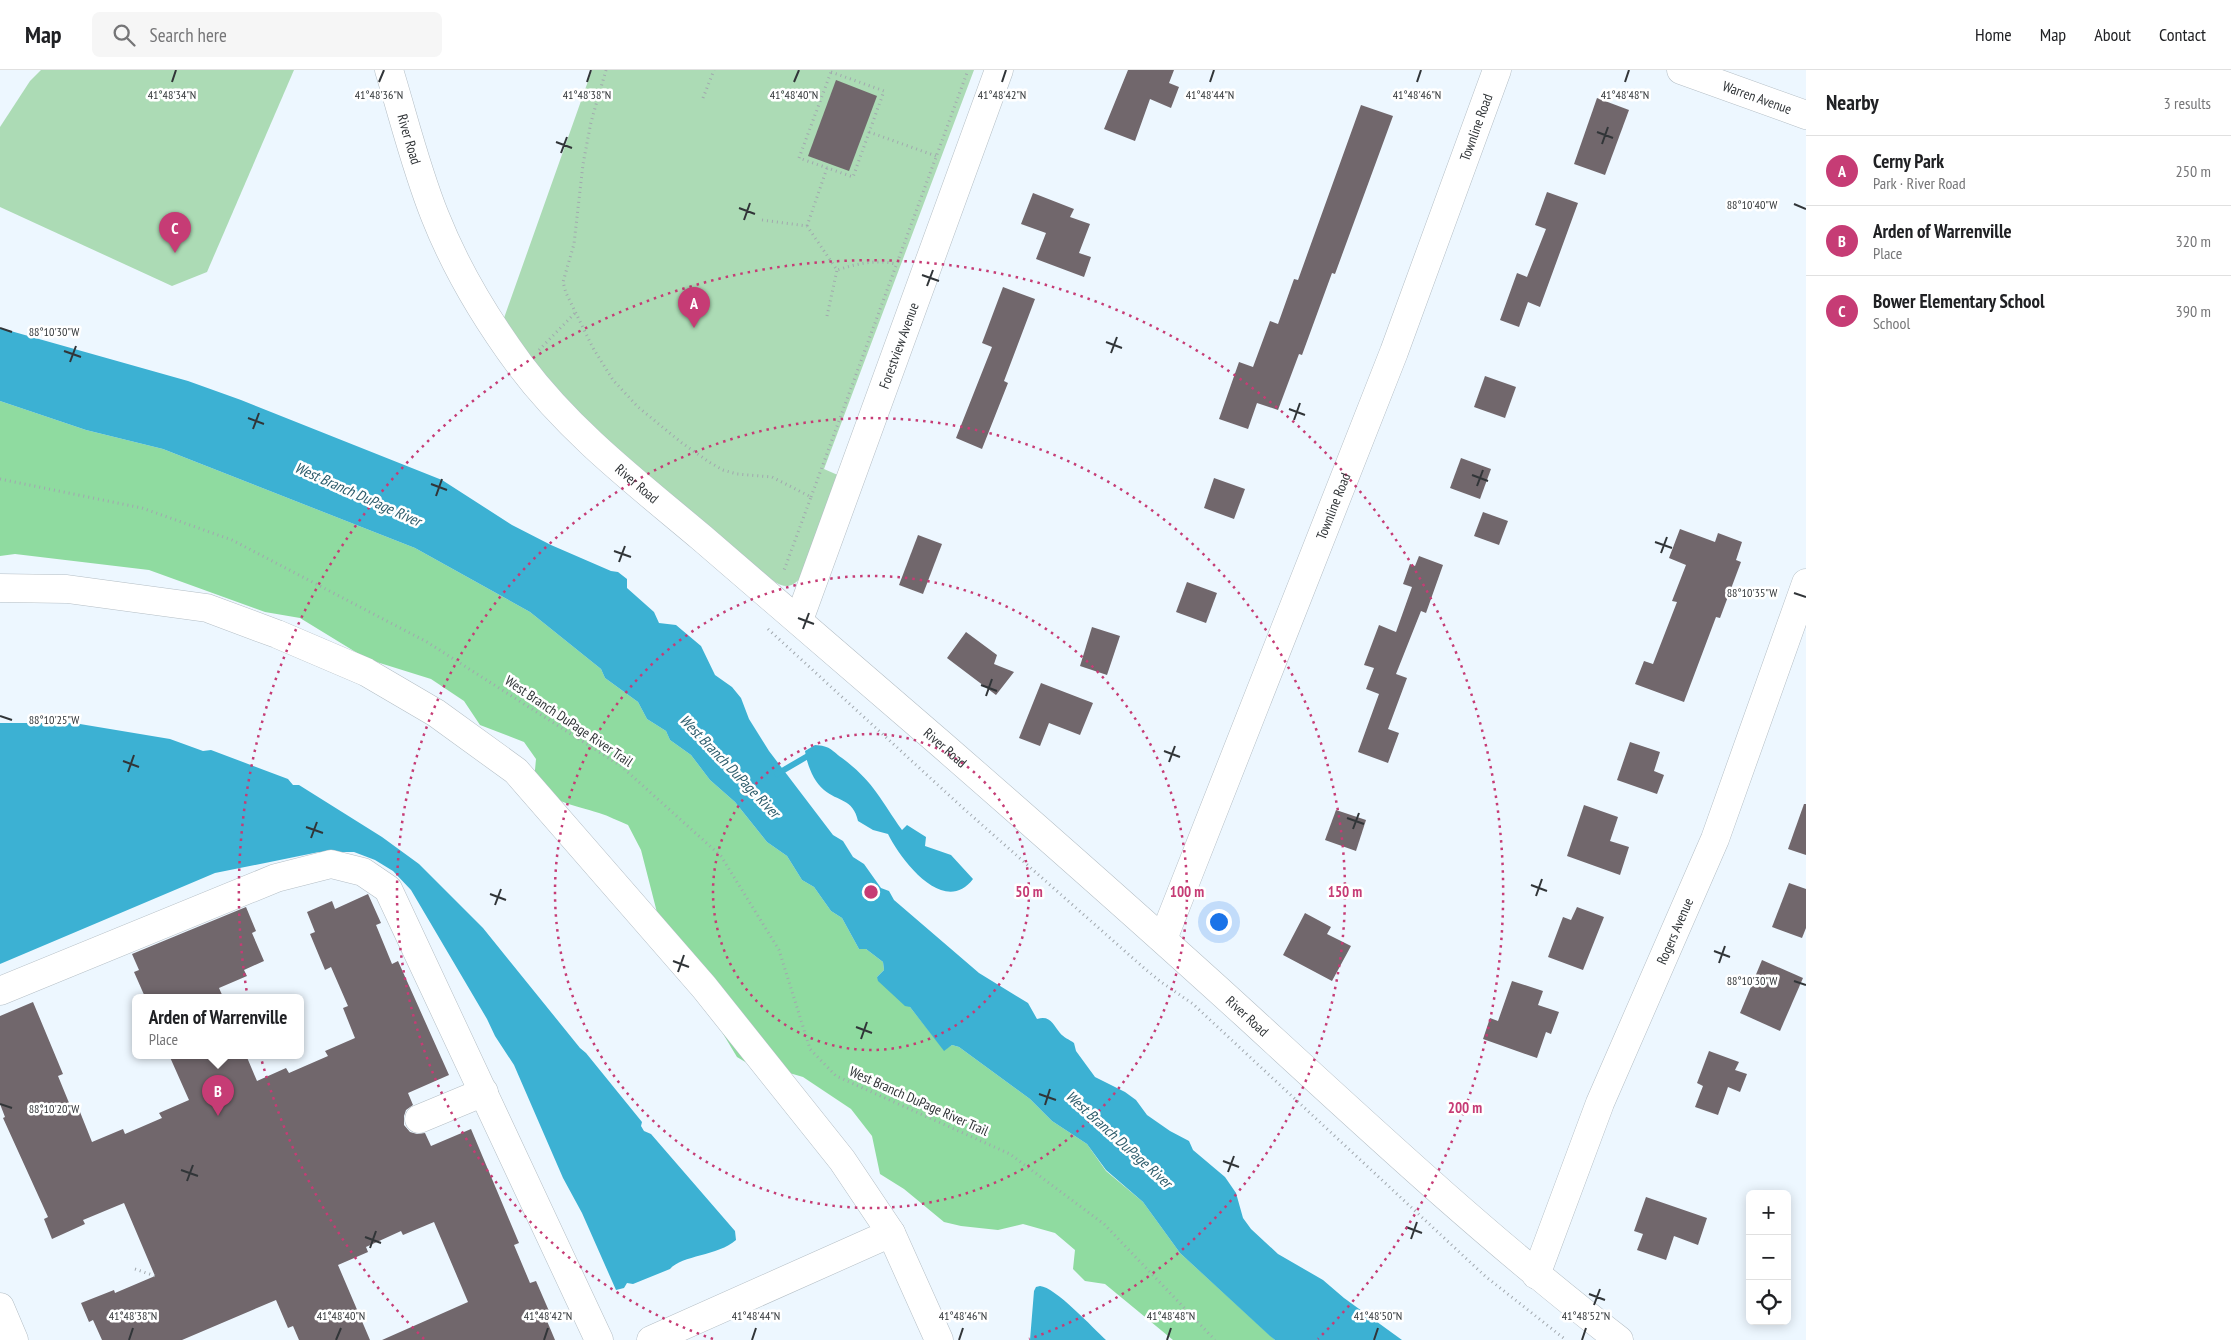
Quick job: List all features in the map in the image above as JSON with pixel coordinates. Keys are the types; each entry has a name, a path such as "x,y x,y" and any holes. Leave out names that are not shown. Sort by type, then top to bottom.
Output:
{"street":[{"name":"River Road","path":"389,70 435,215 478,302 522,368 559,412 604,456 799,620 1163,939 1425,1179 1536,1275 1619,1340"},
{"name":"Forestview Avenue","path":"799,620 999,70"},
{"name":"Townline Road","path":"1163,939 1394,352 1497,70"},
{"name":"Warren Avenue","path":"1681,70 1806,115"},
{"name":"Rogers Avenue","path":"1536,1275 1600,1103 1715,839 1806,583"},
{"path":"0,588 67,589 206,608 277,634 366,672 436,713 516,771 704,987 842,1160 891,1232 939,1340"},
{"path":"0,991 276,878 330,864 363,872 388,889 599,1340"},
{"path":"419,1119 484,1092"},
{"path":"651,1340 891,1232"},
{"path":"0,1307 14,1340"}],"path":[{"path":"606,70 591,122 583,164 574,244 563,282 575,313 593,348 613,380 638,407 682,443 723,470 737,474 772,477 811,497"},
{"path":"703,98 714,70"},
{"path":"783,573 968,70"},
{"path":"830,71 884,91 853,177 799,158 830,71"},
{"path":"869,132 936,156"},
{"path":"807,226 827,168"},
{"path":"762,220 807,226 837,270 827,316"},
{"path":"837,270 859,263 877,261 896,264"},
{"path":"522,368 575,313"},
{"name":"West Branch DuPage River Trail","path":"0,479 142,508 232,540 427,642 621,766 721,856 779,950 810,1049 836,1076 1010,1154 1104,1224 1216,1340"},
{"path":"134,1269 155,1276"}],"green space":[{"path":"41,70 294,70 207,272 172,286 0,207 0,127 30,81"},
{"path":"592,70 974,70 824,469 840,476 801,577 792,585 783,586 770,578 591,427 540,370 504,318"},
{"path":"0,401 86,430 163,449 415,548 530,612 601,669 605,678 638,702 647,719 666,731 670,740 691,755 710,780 735,802 767,842 787,856 802,880 814,887 831,911 842,918 859,949 866,949 883,962 884,970 877,977 910,1007 944,1050 952,1045 959,1047 1030,1099 1052,1121 1087,1144 1106,1171 1143,1202 1180,1253 1275,1340 1173,1340 1105,1284 1085,1281 1073,1269 1075,1250 1055,1233 1023,1224 998,1230 944,1222 904,1189 880,1174 872,1136 851,1109 803,1077 776,1069 757,1069 737,1057 662,932 641,850 628,825 603,814 556,799 541,789 534,781 536,759 524,742 480,725 464,701 431,679 367,659 300,618 265,612 149,570 15,554 0,556"}],"water":[{"name":"West Branch DuPage River","path":"0,328 188,381 241,400 442,480 512,525 551,545 611,571 618,572 627,579 627,588 654,612 659,623 676,625 701,646 715,675 732,687 741,698 749,719 769,751 833,835 843,841 853,857 864,864 881,888 889,891 894,900 979,973 1028,1003 1037,1019 1046,1018 1051,1021 1061,1034 1074,1043 1076,1051 1095,1077 1125,1092 1136,1100 1147,1115 1189,1141 1193,1150 1225,1177 1236,1193 1243,1218 1251,1229 1278,1254 1323,1280 1344,1298 1402,1340 1275,1340 1270,1336 1180,1253 1143,1202 1106,1170 1087,1144 1052,1121 1030,1099 959,1047 952,1045 944,1051 910,1007 905,1006 878,981 877,977 884,970 883,962 866,949 859,949 842,918 831,911 814,887 802,880 787,856 767,842 735,802 710,780 691,755 670,740 666,731 647,719 638,702 605,678 601,669 530,612 415,548 163,449 86,430 0,401"},
{"path":"0,723 74,723 170,739 203,751 211,750 288,779 293,785 299,785 382,837 419,864 483,928 642,1122 641,1126 644,1131 651,1134 735,1231 736,1240 720,1249 683,1261 670,1269 633,1284 627,1283 624,1288 616,1290 582,1213 563,1178 514,1065 495,1036 487,1019 411,890 393,871 375,860 354,852 319,852 215,873 0,964"},
{"path":"815,745 830,748 853,766 869,783 902,830 907,825 926,837 925,846 951,855 973,879 962,889 949,892 937,888 924,880 913,870 888,834 873,830 858,821 853,808 849,804 829,794 820,786 811,772 805,751"},
{"path":"1036,1287 1047,1288 1064,1300 1106,1340 1030,1340 1034,1291"}],"building":[{"path":"1128,70 1174,70 1169,83 1179,87 1171,108 1150,99 1135,141 1104,129"},
{"path":"836,80 877,96 849,171 808,156"},
{"path":"1597,98 1629,110 1605,175 1574,164"},
{"path":"1361,105 1393,116 1335,274 1332,273 1302,355 1299,354 1278,410 1257,403 1248,429 1219,419 1239,362 1253,367 1270,321 1278,324 1294,279 1298,280"},
{"path":"1547,192 1578,203 1540,307 1528,302 1519,327 1500,320 1517,273 1527,277 1546,229 1535,225"},
{"path":"1033,193 1074,209 1070,217 1090,224 1079,253 1091,257 1084,277 1036,259 1046,233 1021,224"},
{"path":"1003,287 1035,299 1004,381 1008,383 982,449 956,438 992,347 982,343"},
{"path":"1485,376 1516,387 1505,418 1474,407"},
{"path":"1461,458 1491,469 1480,499 1450,488"},
{"path":"1214,478 1245,489 1234,519 1204,508"},
{"path":"1483,512 1508,521 1499,545 1474,536"},
{"path":"1680,529 1715,542 1718,533 1742,542 1736,560 1741,562 1720,618 1716,617 1684,702 1635,684 1644,661 1653,664 1677,602 1672,601 1686,565 1669,558"},
{"path":"918,535 942,544 923,594 899,585"},
{"path":"1419,556 1443,565 1426,613 1421,611 1396,674 1407,678 1388,729 1399,733 1388,763 1358,752 1379,694 1366,689 1374,668 1364,665 1379,625 1396,632 1412,587 1403,584 1410,564 1415,566"},
{"path":"1187,582 1217,593 1206,623 1176,612"},
{"path":"1092,627 1120,636 1107,675 1080,666"},
{"path":"966,632 997,655 994,664 1014,672 996,695 947,658"},
{"path":"1041,683 1093,703 1080,735 1049,723 1040,746 1019,738"},
{"path":"1630,742 1660,752 1654,771 1664,775 1657,794 1617,780"},
{"path":"1804,804 1806,804 1806,855 1788,849"},
{"path":"1584,805 1618,817 1610,841 1629,847 1620,875 1567,856"},
{"path":"1336,810 1366,820 1356,851 1325,840"},
{"path":"1789,883 1806,889 1806,928 1802,938 1772,927"},
{"path":"368,894 381,923 376,925 392,964 398,961 449,1075 408,1093 413,1105 406,1110 404,1125 410,1132 417,1134 425,1133 431,1146 471,1129 519,1243 514,1245 530,1283 536,1281 552,1318 547,1321 555,1340 382,1340 468,1302 434,1222 403,1235 401,1231 366,1247 368,1252 338,1265 370,1340 299,1340 293,1326 288,1328 276,1300 182,1340 102,1340 93,1320 89,1322 81,1303 114,1290 115,1293 155,1276 124,1203 83,1220 85,1224 52,1239 44,1219 48,1217 3,1118 5,1117 0,1104 0,1016 33,1002 63,1074 58,1076 74,1115 80,1112 92,1142 123,1129 125,1134 162,1118 159,1113 189,1100 171,1059 248,1059 257,1081 286,1068 289,1073 328,1056 325,1051 355,1038 343,1008 348,1006 331,967 325,970 310,934 315,932 307,912 332,901 335,909"},
{"path":"246,907 256,931 252,933 264,961 244,970 247,976 219,988 222,994 144,994 134,972 139,970 132,954"},
{"path":"1577,907 1604,917 1583,970 1548,957 1563,917 1571,920"},
{"path":"1305,913 1331,927 1327,934 1351,946 1332,981 1283,955"},
{"path":"1762,960 1803,978 1780,1031 1740,1013"},
{"path":"1512,981 1543,991 1538,1005 1559,1012 1551,1034 1546,1032 1537,1058 1483,1039 1490,1018 1498,1021"},
{"path":"1709,1051 1739,1062 1735,1070 1747,1074 1740,1092 1728,1087 1718,1115 1695,1107 1703,1086 1697,1083"},
{"path":"1646,1197 1707,1218 1698,1245 1674,1236 1666,1260 1637,1250 1643,1234 1634,1231"}],"waterway":[{"path":"777,774 806,757"}],"place":[{"name":"Bower Elementary School","path":"175,253"},
{"name":"Cerny Park","path":"694,328"},
{"name":"Arden of Warrenville","path":"218,1116"}]}
